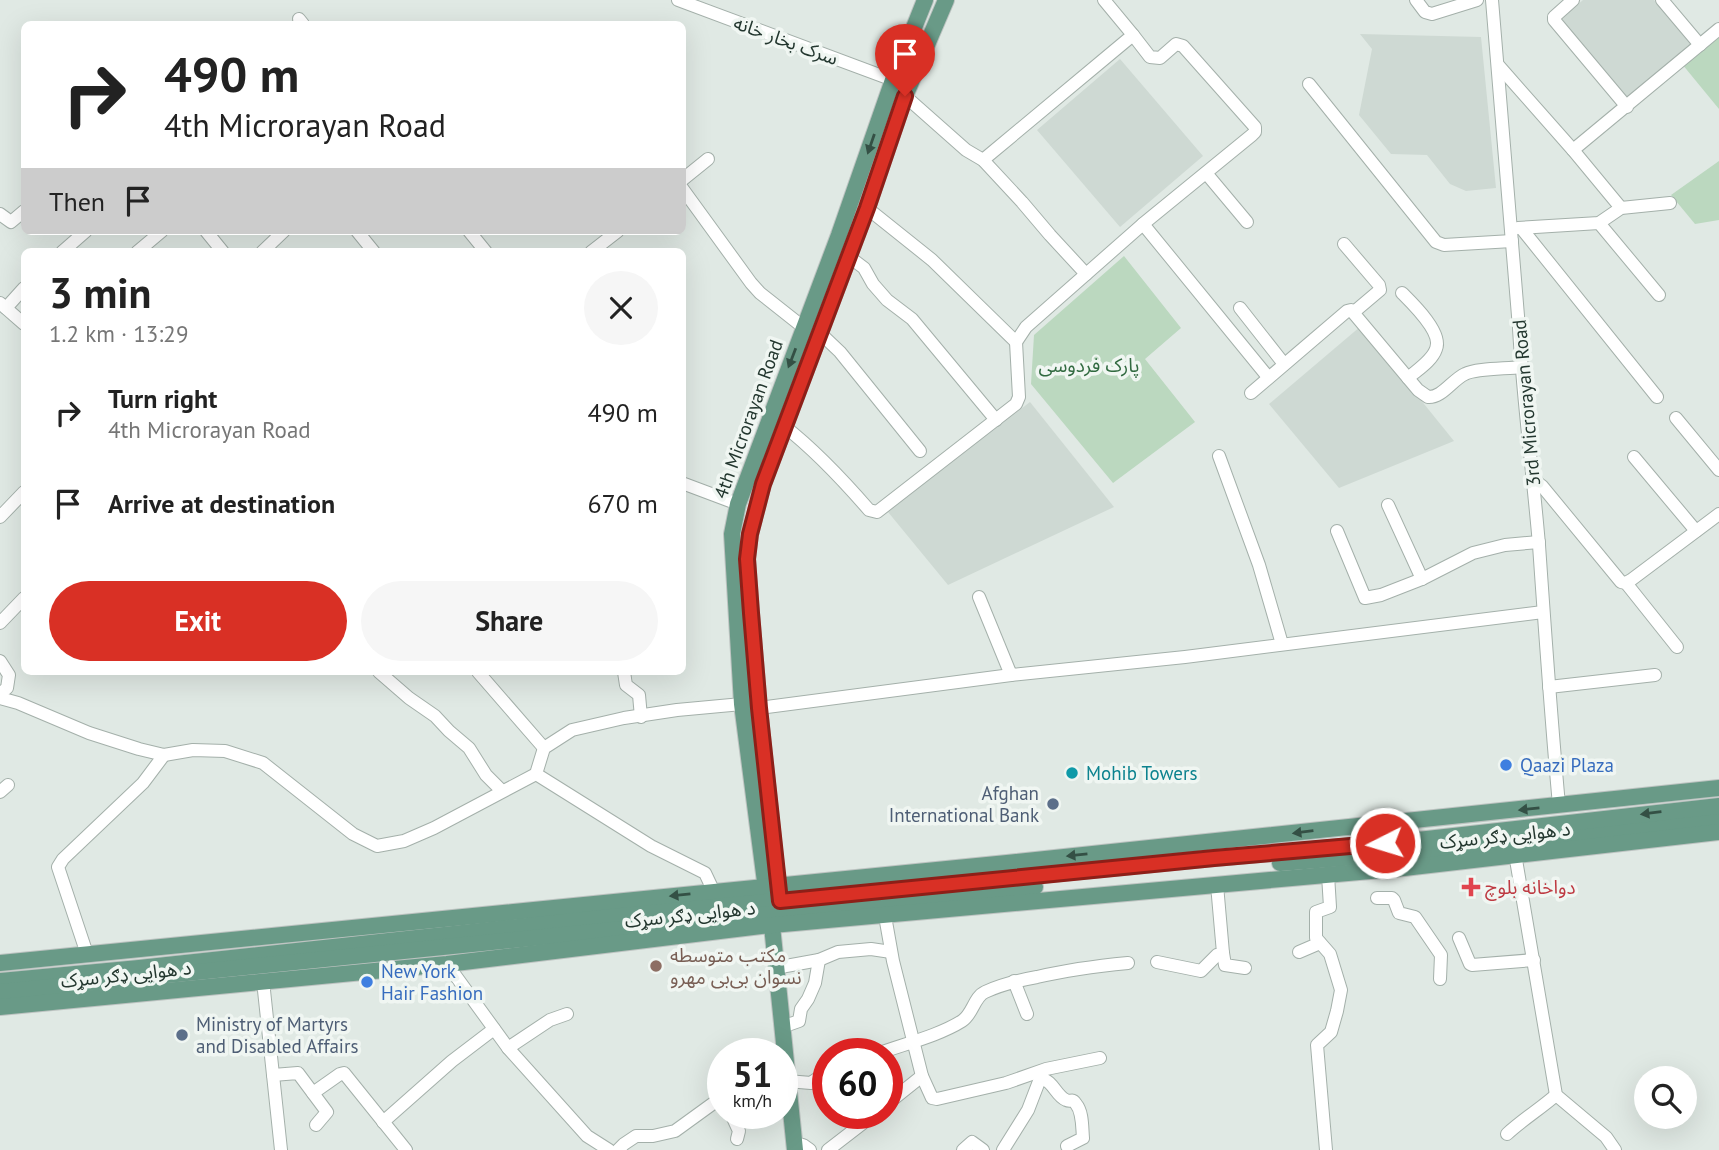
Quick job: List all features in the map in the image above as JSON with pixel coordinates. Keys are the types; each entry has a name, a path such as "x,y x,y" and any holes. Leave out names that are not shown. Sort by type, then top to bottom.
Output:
{"main road":[{"name":"4th Microrayan Road","path":"771,907 759,708 732,534 738,504 893,80 925,0"},
{"name":"4th Microrayan Road","path":"771,907 742,704 744,614 750,534 763,484 867,208 905,96 946,0"},
{"path":"805,322 822,328"},
{"name":"د هوایی ډګر سړک","path":"0,1007 447,964 771,907 1559,805 1719,788"},
{"path":"0,992 1214,858 1409,841 1719,806"},
{"path":"0,981 611,917 771,907 1406,853 1514,849 1719,820"},
{"name":"د هوایی ډګر سړک","path":"0,963 714,892 771,907 885,916 1328,875 1514,849 1719,832"},
{"path":"771,907 783,1038"},
{"path":"771,907 775,1038"},
{"path":"786,1129 791,1148"},
{"path":"790,1129 791,1148"}],"street":[{"name":"سرک بخار خانه","path":"678,0 893,80"},
{"path":"784,426 828,464 869,510 877,512 996,421 1018,401 1016,342 1027,327 1143,224 1255,132 1255,127 1183,46 1176,44 1160,58 1150,57 1104,0"},
{"path":"1416,0 1425,12 1432,14 1477,0"},
{"name":"3rd Microrayan Road","path":"1492,0 1517,228 1512,241 1521,367 1539,542 1559,805"},
{"path":"1573,0 1554,20 1627,107"},
{"path":"1662,0 1700,45"},
{"path":"1573,150 1719,29"},
{"path":"983,160 1133,35"},
{"path":"1498,65 1621,208"},
{"path":"1309,84 1436,242 1444,245 1512,241"},
{"path":"905,96 966,150 983,160 1086,274"},
{"path":"686,177 708,159"},
{"path":"1206,173 1247,222"},
{"path":"686,194 741,272 760,293 805,322"},
{"path":"1517,228 1599,223 1621,208 1670,203"},
{"path":"867,208 932,260 1016,342"},
{"path":"0,214 11,222 21,214"},
{"path":"1599,223 1659,295"},
{"path":"1143,224 1268,377"},
{"path":"1517,228 1657,397"},
{"path":"67,248 81,235"},
{"path":"142,248 157,235"},
{"path":"266,248 280,235"},
{"path":"597,248 613,235"},
{"path":"1344,244 1379,285 1380,290 1354,312"},
{"path":"848,256 864,268 887,300 912,319 996,421"},
{"path":"21,291 3,306 21,321"},
{"path":"1402,293 1433,330 1438,344 1430,359 1408,378"},
{"path":"1240,307 1284,364"},
{"path":"1251,393 1351,310 1423,395 1432,398 1468,373 1521,367"},
{"path":"822,328 920,451"},
{"path":"1676,418 1719,470"},
{"path":"1219,456 1259,565 1282,645"},
{"path":"1634,457 1696,531"},
{"path":"1532,482 1538,482 1542,486 1678,647"},
{"path":"686,484 738,504"},
{"path":"0,517 21,495"},
{"path":"1388,505 1422,579"},
{"path":"1626,583 1696,531 1717,520"},
{"path":"1336,531 1365,598 1381,595 1422,579 1473,554 1505,545 1539,542"},
{"path":"979,597 1011,675"},
{"path":"0,623 21,601"},
{"path":"759,708 1543,611"},
{"path":"0,661 9,675 7,688 0,696 89,733 139,749 164,755 193,750 225,751 263,764 353,834 377,846 404,841 434,828 536,774 544,748 572,730 677,710 742,704"},
{"path":"382,675 435,716 469,748 486,775 502,791"},
{"path":"481,675 544,748"},
{"path":"624,675 626,685 639,695 641,717"},
{"path":"1549,687 1655,675"},
{"path":"87,954 58,867 63,859 143,783 164,755"},
{"path":"536,774 651,846 705,873 714,892"},
{"path":"1514,849 1556,1095 1606,1137 1615,1150"},
{"path":"1326,1150 1317,1045 1331,1032 1341,990 1330,954 1316,938 1317,912 1330,907 1328,875"},
{"path":"1217,885 1225,965 1245,968"},
{"path":"1377,898 1392,898 1399,913 1415,917 1441,955 1440,979"},
{"path":"885,916 891,952 922,1076 934,1100 1100,1058"},
{"path":"1459,938 1472,965 1534,960"},
{"path":"1299,952 1320,943"},
{"path":"775,968 819,960 838,952 871,949 891,952"},
{"path":"1157,962 1201,971 1217,955 1223,953"},
{"path":"1441,955 1466,954"},
{"path":"782,1027 799,1021 801,1009 815,983 819,960"},
{"path":"903,1045 930,1036 963,1020 984,992 1014,981 1075,969 1128,963"},
{"path":"447,964 508,1048 587,1136 609,1150"},
{"path":"263,981 281,1150"},
{"path":"1014,981 1027,1014"},
{"path":"508,1048 550,1020 567,1014"},
{"path":"383,1122 452,1061 494,1029"},
{"path":"273,1075 298,1073 327,1112 316,1125"},
{"path":"313,1093 344,1073 406,1150"},
{"path":"1041,1074 1064,1099 1077,1104 1083,1138 1067,1146"},
{"path":"1006,1149 1028,1110 1041,1074"},
{"path":"903,1091 922,1076"},
{"path":"1507,1135 1556,1095"},
{"path":"618,1150 636,1136 653,1136 675,1131 707,1108"},
{"path":"737,1139 738,1129"},
{"path":"828,1150 855,1129"},
{"path":"963,1150 972,1142 983,1150"},
{"path":"791,1148 803,1144 810,1150"}],"shaded area":[{"path":"1583,0 1654,0 1693,47 1628,101 1560,20"},
{"path":"1360,34 1481,37 1496,188 1466,191 1450,184 1427,155 1391,154 1359,115 1372,49"},
{"path":"1120,59 1203,156 1120,227 1037,130"},
{"path":"1361,326 1454,441 1339,488 1269,404"},
{"path":"1030,402 1114,507 948,585 888,512"}],"green space":[{"path":"1719,34 1719,109 1682,64"},
{"path":"1719,161 1719,220 1695,224 1671,195"},
{"name":"پارک فردوسی","path":"1124,256 1181,328 1145,359 1195,422 1113,483 1031,384 1034,335"}],"place":[{"name":"Qaazi Plaza","path":"1506,765"},
{"name":"Mohib Towers","path":"1072,773"},
{"name":"Afghan International Bank","path":"1053,804"},
{"name":"دواخانه بلوچ","path":"1471,887"},
{"name":"مکتب متوسطه نسوان بی‌بی مهرو","path":"656,966"},
{"name":"New York Hair Fashion","path":"367,982"},
{"name":"Ministry of Martyrs and Disabled Affairs","path":"182,1035"}],"route":[{"path":"905,96 867,208 763,484 750,534 747,559 751,613 780,901 1385,843"}]}
